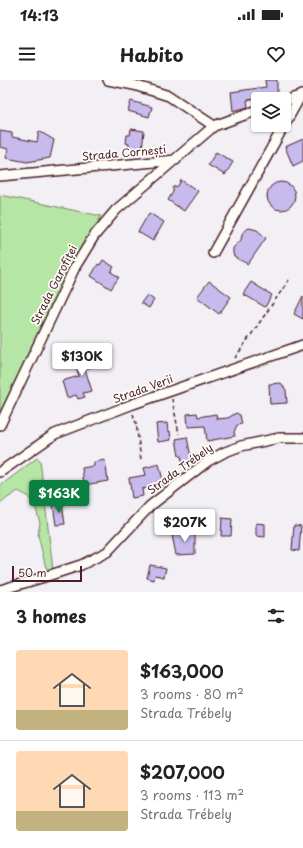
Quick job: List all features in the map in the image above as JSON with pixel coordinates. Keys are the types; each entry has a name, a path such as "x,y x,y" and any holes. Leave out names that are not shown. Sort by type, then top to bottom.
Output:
{"street":[{"path":"108,80 134,85 162,93 180,103 214,126"},
{"path":"291,99 302,95"},
{"path":"213,253 302,95"},
{"name":"Strada Cornești","path":"0,176 176,160 214,126 251,113"},
{"name":"Strada Garofiței","path":"0,425 75,267 94,236 116,210 176,160"},
{"name":"Strada Verii","path":"0,472 55,434 133,404 303,345"},
{"name":"Strada Trébely","path":"0,590 81,565 107,552 150,506 208,461 225,452 241,446 278,438 303,438"}],"path":[{"path":"233,363 288,280"},
{"path":"172,399 179,434"},
{"path":"132,413 136,422 141,460"}],"green space":[{"path":"0,195 101,216 0,424"},
{"path":"37,458 40,460 53,570 46,568 38,535 40,523 36,509 28,496 18,491 0,505 0,486"}],"building":[{"path":"265,80 277,80 277,92 251,92 251,100 247,100 248,107 233,111 231,92 266,87"},
{"path":"131,101 152,107 149,117 128,111"},
{"path":"131,129 144,131 142,150 128,148 129,144 126,143 127,135 130,135"},
{"path":"0,131 12,133 12,137 37,142 39,131 54,140 50,158 27,162 6,158 8,149 0,147"},
{"path":"303,139 303,161 293,166 285,147"},
{"path":"216,152 233,162 225,175 208,165"},
{"path":"181,180 198,191 184,211 168,200 173,192 173,187 178,186"},
{"path":"281,182 291,186 295,196 291,206 281,210 271,206 267,196 271,186"},
{"path":"149,213 164,222 153,241 138,232"},
{"path":"249,228 257,230 266,238 248,264 234,257 233,248 241,240 242,234 245,230"},
{"path":"103,260 114,267 111,272 119,277 111,289 91,276 98,264 100,265"},
{"path":"209,281 231,297 219,314 197,297"},
{"path":"251,282 272,295 265,307 243,294"},
{"path":"147,295 154,300 149,308 141,303"},
{"path":"303,296 303,319 294,314"},
{"path":"99,352 103,363 85,369 92,391 83,393 85,397 78,399 76,395 67,398 62,381 79,376 74,361"},
{"path":"281,383 286,390 287,403 270,404 269,384"},
{"path":"197,413 198,417 216,414 217,419 228,418 236,413 240,415 242,424 237,425 234,432 235,436 207,441 205,426 188,427 187,414"},
{"path":"167,423 171,440 158,442 156,424"},
{"path":"187,437 192,463 183,465 181,456 179,456 176,439"},
{"path":"105,460 108,481 84,485 82,468 94,466 94,462"},
{"path":"159,464 164,485 142,489 143,496 132,498 129,478 146,475 144,468"},
{"path":"82,483 84,497 79,498 80,500 68,502 65,486"},
{"path":"62,504 65,524 56,525 53,505"},
{"path":"222,518 232,519 231,536 221,536"},
{"path":"256,523 265,524 265,537 256,536"},
{"path":"294,525 301,526 299,551 292,550"},
{"path":"187,530 195,530 195,554 176,555 172,535 187,532"},
{"path":"150,565 166,568 164,577 155,575 154,580 147,578"}]}
